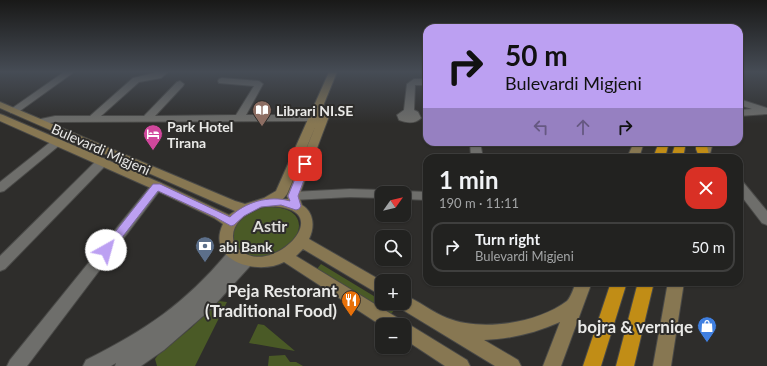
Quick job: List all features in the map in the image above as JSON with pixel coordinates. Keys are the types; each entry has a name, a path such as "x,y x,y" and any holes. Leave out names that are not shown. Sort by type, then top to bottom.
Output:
{"highway":[{"path":"592,366 618,286"},
{"path":"625,366 645,286"}],"main road":[{"path":"294,201 328,89"},
{"path":"294,201 307,221 308,230 296,249 285,256 272,261 258,263 240,258 228,248 226,238 228,228 231,223 246,209 266,202 281,194 333,89"},
{"name":"Bulevardi Migjeni","path":"0,105 230,205 246,209"},
{"name":"Bulevardi Migjeni","path":"0,117 156,186 219,215 231,223"},
{"path":"266,202 294,201"},
{"path":"302,241 375,285"},
{"path":"285,256 384,318"},
{"path":"552,366 582,286"},
{"path":"666,361 675,286"},
{"path":"441,324 457,330 487,331 512,329 542,322 557,316 574,305"},
{"path":"411,306 512,366"},
{"path":"411,335 444,359 461,366"}],"street":[{"path":"14,111 45,89"},
{"path":"92,119 126,89"},
{"path":"146,119 175,89"},
{"path":"239,118 257,89"},
{"path":"411,89 413,114 423,115"},
{"path":"743,103 767,112"},
{"path":"743,113 767,112"},
{"path":"40,122 55,119 319,118"},
{"path":"0,188 57,142"},
{"path":"0,265 102,162"},
{"path":"16,366 156,186"},
{"path":"743,190 767,220"},
{"path":"294,201 350,193 375,194"},
{"path":"411,195 423,196"},
{"path":"124,366 145,353 185,307 216,277 240,258"},
{"path":"92,366 145,353"}],"green space":[{"path":"265,207 284,209 295,215 299,225 296,236 289,246 277,253 262,257 246,254 238,249 234,241 234,228 242,218 253,211"},
{"path":"321,264 375,297 375,304 317,269"},
{"path":"218,301 227,302 195,366 157,366 155,359 158,355 191,328"},
{"path":"384,310 394,310 391,314"},
{"path":"258,324 264,325 295,351 249,343"},
{"path":"285,355 290,362 296,362 303,366 268,366 269,356"}],"place":[{"name":"Librari NI.SE","path":"262,127"},
{"name":"Park Hotel Tirana","path":"153,151"},
{"name":"abi Bank","path":"205,263"},
{"name":"Peja Restorant (Traditional Food)","path":"351,317"},
{"name":"bojra & verniqe","path":"707,343"}],"district":[{"name":"Astir","path":"270,225"}],"route":[{"path":"106,250 156,186 219,215 231,223 246,209 266,202 281,202 296,206 293,196 305,164"}]}
